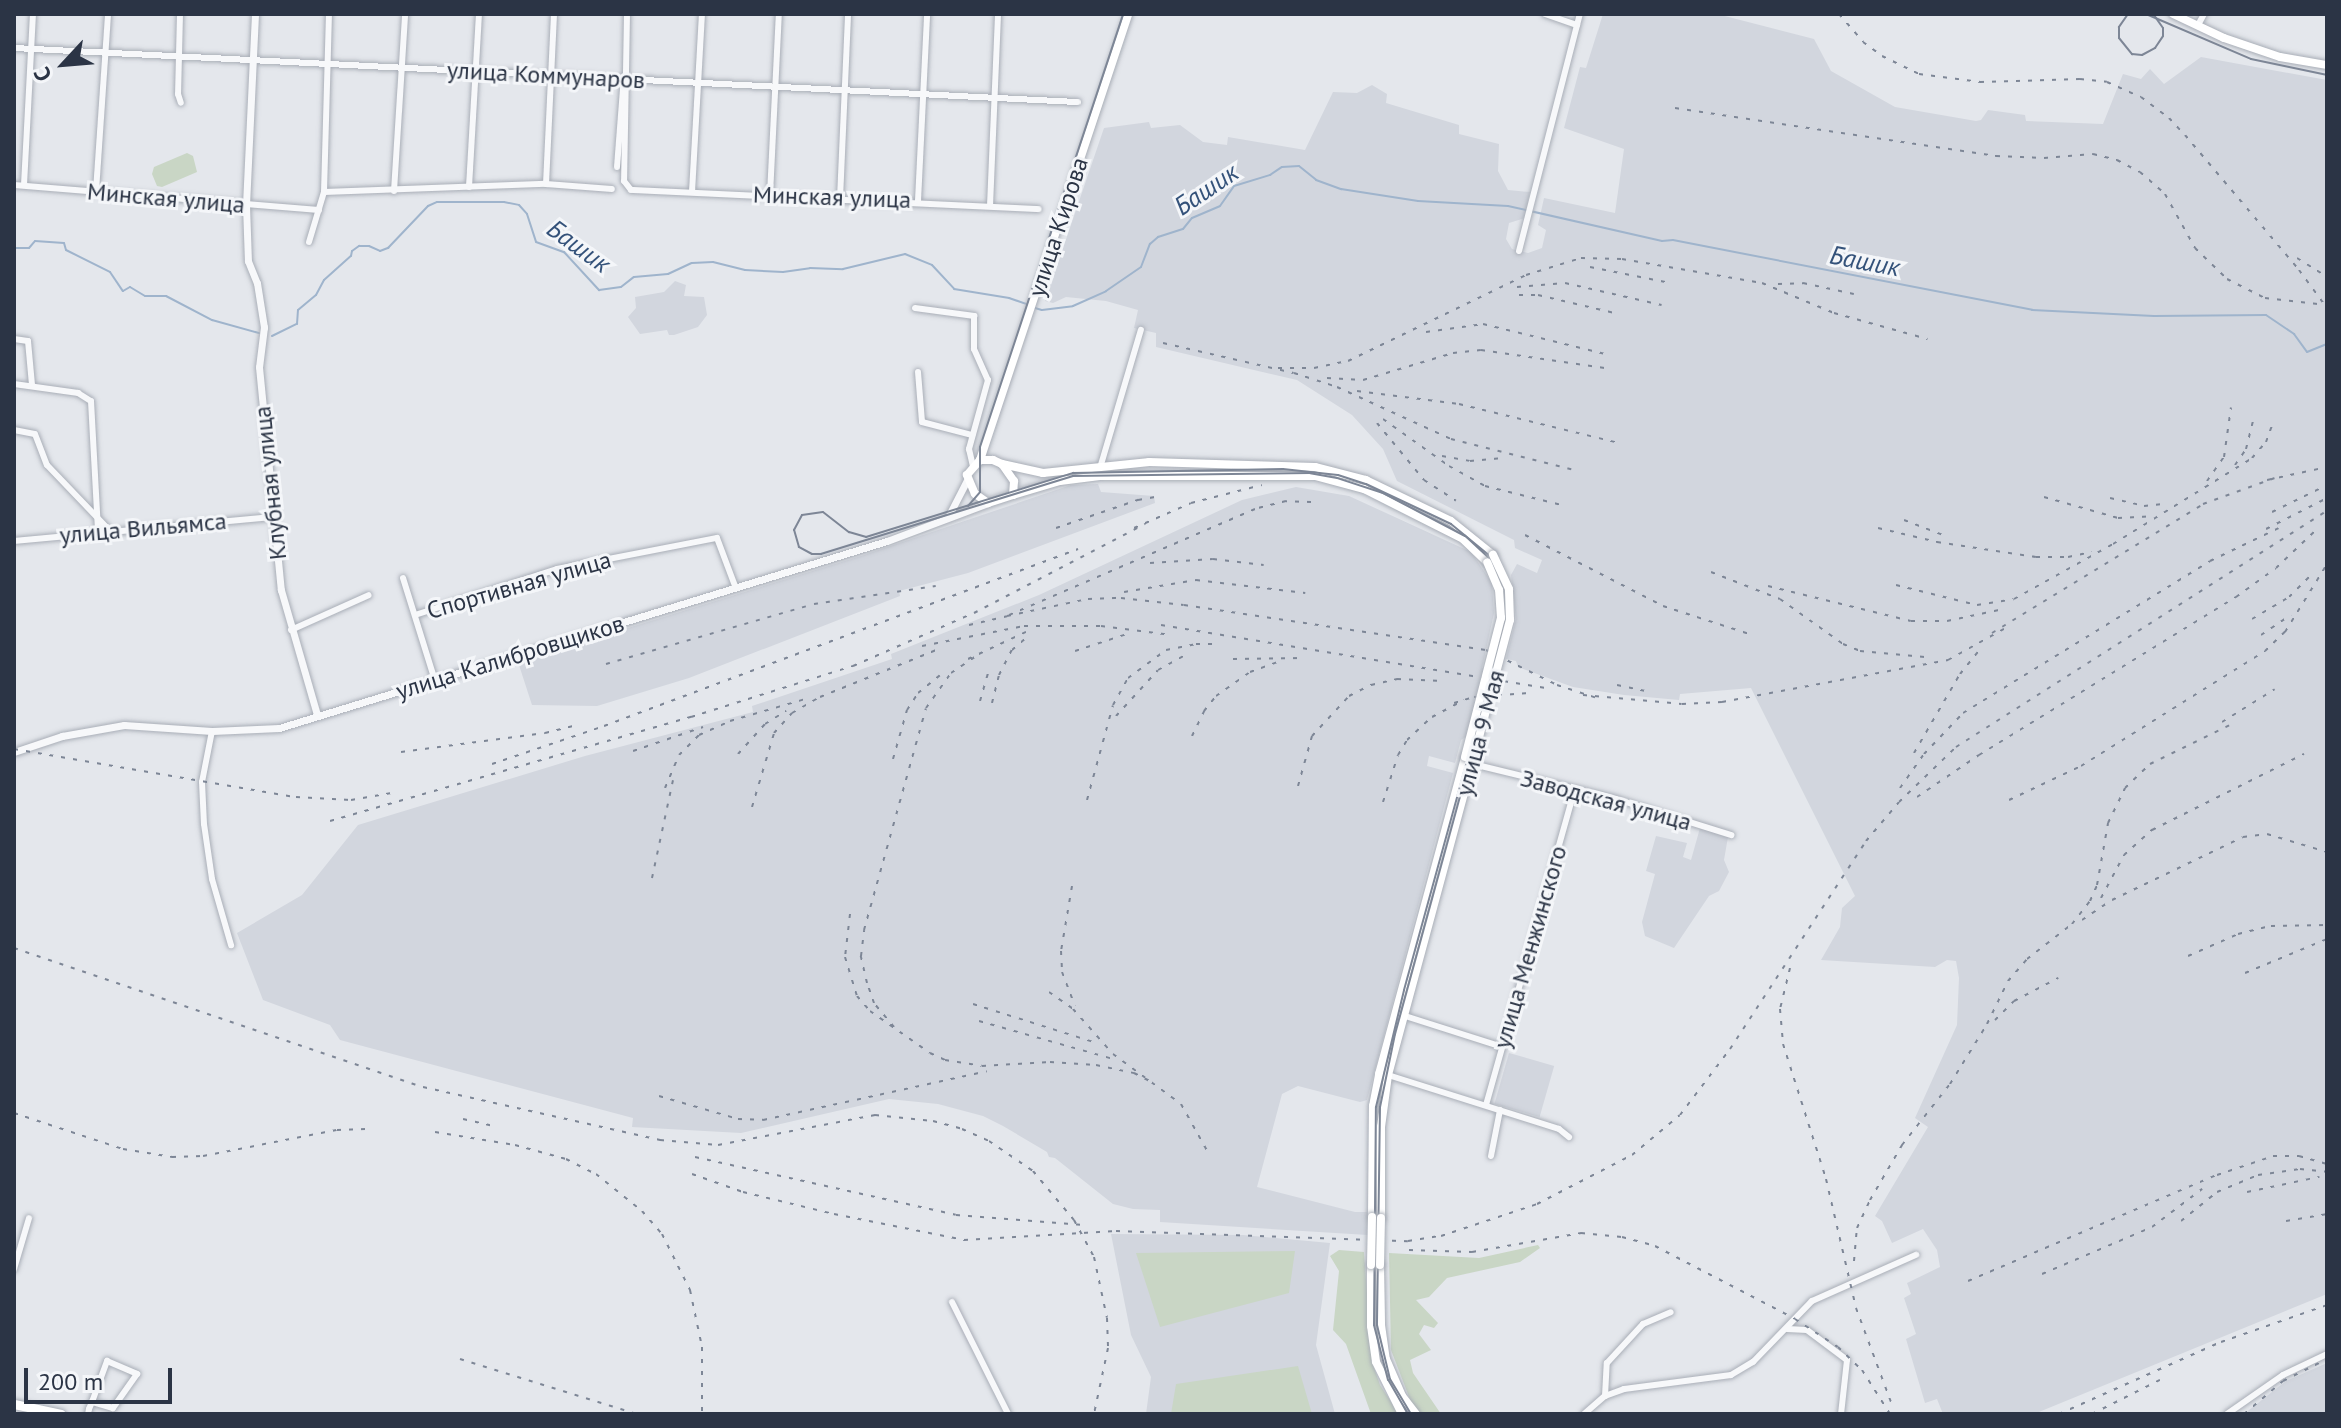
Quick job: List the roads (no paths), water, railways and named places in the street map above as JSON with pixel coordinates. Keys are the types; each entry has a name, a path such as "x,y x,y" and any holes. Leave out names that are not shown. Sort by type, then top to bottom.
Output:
{"main road":[{"name":"улица Кирова","path":"967,480 987,441 1128,14"},
{"path":"2173,14 2280,57 2327,65"},
{"path":"987,441 1014,481 1013,495"},
{"path":"976,463 1000,462 1043,473 1100,465 1292,465 1339,471 1377,485 1451,521 1490,559"},
{"path":"967,480 971,490 988,503 1060,481 1100,476 1292,475 1337,480 1364,489 1463,539 1490,559"},
{"name":"улица 9 Мая","path":"1376,1217 1373,1106 1473,761 1501,618 1499,590 1490,559"},
{"name":"улица 9 Мая","path":"1398,1014 1381,1127 1371,1326 1376,1362 1402,1414"},
{"name":"улица 9 Мая","path":"1375,1265 1386,1359 1402,1396 1416,1414"},
{"path":"14,1404 61,1414"}],"street":[{"path":"24,185 33,14"},
{"path":"96,191 108,14"},
{"path":"180,14 178,94 181,103"},
{"name":"Клубная улица","path":"255,14 246,205 247,248 264,327 259,367 283,602 317,715"},
{"path":"309,242 324,192 329,14"},
{"path":"394,191 404,69 405,14"},
{"path":"469,187 479,14"},
{"path":"546,184 554,14"},
{"path":"617,167 622,152 628,87 624,77 627,14"},
{"path":"692,192 702,14"},
{"path":"770,195 779,14"},
{"path":"840,199 848,14"},
{"path":"918,201 927,14"},
{"path":"990,206 998,14"},
{"path":"1545,14 1577,25"},
{"path":"1519,251 1580,14"},
{"path":"2198,25 2204,14"},
{"name":"улица Коммунаров","path":"14,48 1078,102"},
{"name":"Минская улица","path":"622,152 625,185 631,190 1039,209"},
{"path":"324,192 546,184 612,189"},
{"name":"Минская улица","path":"14,185 319,210"},
{"path":"915,308 974,316 974,349 988,380 969,449 976,463"},
{"path":"1100,476 1100,465 1141,330"},
{"path":"14,339 28,341 32,385"},
{"path":"918,372 922,422 972,435"},
{"path":"14,384 78,393 91,401 98,532"},
{"path":"14,430 29,432 39,440 47,465 110,531"},
{"path":"948,517 967,480"},
{"name":"улица Калибровщиков","path":"14,752 62,736 124,725 212,731 279,728 887,541 988,503"},
{"name":"улица Вильямса","path":"14,541 272,517"},
{"name":"Спортивная улица","path":"415,615 557,569 717,538 735,586"},
{"path":"403,578 435,682"},
{"path":"291,630 369,595"},
{"path":"212,731 202,782 204,824 212,879 231,945"},
{"name":"Заводская улица","path":"1473,761 1731,835"},
{"name":"улица Менжинского","path":"1486,1105 1575,789"},
{"path":"1398,1014 1502,1047"},
{"path":"1388,1075 1559,1129 1569,1137"},
{"path":"1491,1156 1500,1110"},
{"path":"14,1269 29,1218"},
{"path":"1584,1414 1605,1396 1624,1389 1731,1375 1753,1362 1812,1301 1916,1255"},
{"path":"952,1302 1008,1414"},
{"path":"1605,1396 1607,1363 1643,1324 1671,1312"},
{"path":"1787,1329 1807,1330 1847,1360 1841,1414"},
{"path":"2227,1414 2283,1375 2327,1354"},
{"path":"88,1414 92,1402 107,1361 137,1374 113,1408 92,1402"}],"waterway":[{"name":"Башик","path":"1035,308 1073,306 1106,291 1141,267 1150,244 1158,237 1183,229 1192,218 1220,206 1234,186 1270,175 1282,167 1299,166 1316,180 1341,189 1418,201 1508,206 1662,241 1673,240 2032,310 2154,316 2266,315 2294,334 2307,352 2327,344"},
{"name":"Башик","path":"272,336 297,324 298,310 316,295 324,280 351,256 352,251 359,246 380,251 388,248 428,206 437,202 504,202 519,205 527,214 536,242 564,252 599,290 621,287 634,277 668,274 692,263 713,262 745,270 783,272 810,268 843,269 905,254 932,265 954,289 1009,298 1029,305"},
{"name":"Башик","path":"14,248 29,248 35,241 64,243 66,250 110,272 123,291 130,287 145,296 166,296 212,320 259,333"}],"tram line":[{"path":"968,506 980,492 980,447 1123,14"},
{"path":"2128,14 2119,27 2119,38 2132,54 2142,55 2155,48 2163,36 2163,28 2154,15"},
{"path":"2146,14 2251,59 2327,75"},
{"path":"1408,1414 1388,1380 1374,1325 1376,1107 1404,990 1503,631 1503,589 1489,558 1465,536 1383,493 1310,473 1073,476 821,554 812,554 799,547 794,530 802,515 823,512 849,532 866,537 1073,473 1283,469 1338,475 1366,484 1451,524 1491,557 1506,589 1505,632 1395,1034 1380,1107 1377,1325 1390,1379 1411,1414"}],"railway":[{"path":"1839,14 1863,42 1882,56 1919,74 1980,82 2080,79 2107,82 2141,97 2169,118 2185,135 2299,270 2327,308"},
{"path":"1675,108 1996,156 2044,158 2093,154 2117,160 2140,172 2165,194 2195,248 2227,279 2265,298 2327,305"},
{"path":"1278,368 1314,368 1348,361 1526,275 1581,258 1622,259 1762,283 1834,313 1927,339"},
{"path":"2297,258 2327,277"},
{"path":"1590,267 1670,283"},
{"path":"1517,287 1565,283 1662,305"},
{"path":"1778,284 1803,283 1854,294"},
{"path":"1519,295 1538,295 1619,314"},
{"path":"1426,332 1483,324 1609,355"},
{"path":"1163,343 1294,373 1337,387 1451,439 1574,470"},
{"path":"1327,378 1363,380 1453,353 1481,350 1605,368"},
{"path":"1357,391 1459,404 1615,442"},
{"path":"2207,481 2224,457 2231,407"},
{"path":"2235,465 2246,449 2254,418"},
{"path":"1383,419 1449,466 1485,486 1565,506"},
{"path":"1377,423 1424,480 1456,501"},
{"path":"1896,585 1977,605 2014,599 2113,544 2252,458 2266,442 2273,423"},
{"path":"1442,456 1470,461 1506,458"},
{"path":"2267,480 2327,467"},
{"path":"1992,633 2203,504 2275,478"},
{"path":"1134,528 1191,503 1262,485"},
{"path":"2272,512 2327,485"},
{"path":"1056,528 1138,500 1161,496"},
{"path":"2044,497 2118,518 2153,516"},
{"path":"2110,498 2144,506 2163,504"},
{"path":"2266,529 2327,498"},
{"path":"1311,502 1286,501 1255,509 1007,616 1088,599 1121,598 1184,605 1486,650 1557,685 1595,697"},
{"path":"692,1174 743,1192 964,1240 1116,1231 1408,1241 1441,1236 1537,1204 1632,1155 1680,1115 1730,1049 1866,841 1899,802 1956,747 2327,511"},
{"path":"1904,520 1948,537"},
{"path":"330,821 691,717 853,666 974,613 1145,524"},
{"path":"1878,528 1937,542 2036,557 2068,557 2091,552"},
{"path":"1900,788 1924,754 1963,713 2210,561 2279,528"},
{"path":"1917,797 1979,755 2236,597 2276,568 2315,531"},
{"path":"1525,535 1663,606 1752,635"},
{"path":"492,764 604,726 1078,549"},
{"path":"1150,563 1213,559 1264,565"},
{"path":"2009,800 2081,766 2265,651 2285,632 2327,564"},
{"path":"1711,572 1780,599 1843,644 1860,651 1925,657"},
{"path":"2252,619 2289,597 2313,573"},
{"path":"1124,592 1196,580 1305,593"},
{"path":"606,664 814,604 936,586"},
{"path":"1768,586 1911,621 1947,621 1999,610"},
{"path":"2261,635 2291,615"},
{"path":"969,625 1007,616"},
{"path":"1161,625 1552,689"},
{"path":"922,646 1024,626 1101,626 1171,635"},
{"path":"1583,695 1682,704 1722,702 1948,660 2004,629"},
{"path":"968,659 1026,632"},
{"path":"1075,651 1127,634"},
{"path":"992,703 999,675 1012,650 1026,638"},
{"path":"1087,800 1113,705 1128,678 1166,650 1196,644 1218,644"},
{"path":"752,807 774,733 792,713 820,697 939,649"},
{"path":"1914,753 1960,674 1980,649"},
{"path":"1116,716 1158,670 1187,654"},
{"path":"894,1027 874,1003 867,983 861,956 864,930 926,708 951,673 978,655"},
{"path":"1233,659 1303,658"},
{"path":"1192,736 1204,711 1216,696 1250,672 1277,662"},
{"path":"980,701 988,673"},
{"path":"893,759 907,710 918,693 940,675"},
{"path":"1298,786 1312,736 1349,696 1371,685 1397,679 1443,681"},
{"path":"1617,685 1650,692"},
{"path":"2222,722 2275,689"},
{"path":"1454,703 1474,697 1529,693"},
{"path":"665,788 679,755 699,735 730,721 805,699"},
{"path":"1383,802 1398,755 1407,740 1432,717 1464,700"},
{"path":"738,754 765,724 786,711"},
{"path":"1854,1261 1857,1228 1870,1200 1902,1145 1950,1084 1987,1024 2008,981 2027,959 2072,924 2090,901 2097,885 2108,823 2125,788 2150,764 2236,722"},
{"path":"401,752 545,733 574,726"},
{"path":"633,751 703,727"},
{"path":"14,749 296,797 351,800 397,792"},
{"path":"2101,898 2124,855 2152,830 2304,754"},
{"path":"652,878 673,780"},
{"path":"2082,920 2112,900 2243,837 2267,834 2327,852"},
{"path":"1072,886 1061,951 1062,972 1075,1006"},
{"path":"850,914 845,957 857,996 870,1011 930,1053 945,1060 982,1066 1050,1062 1096,1065 1134,1073 1154,1083"},
{"path":"2188,956 2238,934 2271,926 2327,925"},
{"path":"2245,973 2327,939"},
{"path":"14,948 423,1087 660,1140 718,1145 875,1115 933,1121 962,1129 989,1141 1033,1171 1074,1220 1094,1257 1107,1318 1108,1348 1094,1414"},
{"path":"1790,968 1780,1009 1783,1044 1826,1179 1856,1308 1891,1402"},
{"path":"1995,1020 2014,1001 2058,978"},
{"path":"1049,992 1073,1009 1113,1054 1181,1104 1209,1154"},
{"path":"973,1004 1097,1043"},
{"path":"979,1021 1113,1059"},
{"path":"659,1096 738,1119 763,1120 987,1071"},
{"path":"14,1113 123,1149 172,1157 203,1156 337,1130 373,1129"},
{"path":"463,1119 490,1125"},
{"path":"435,1132 515,1145 566,1159 596,1174 642,1211 662,1234 690,1290 702,1347 702,1414"},
{"path":"1968,1281 2217,1175 2273,1156 2299,1156 2327,1164"},
{"path":"695,1157 956,1215 1084,1225"},
{"path":"2181,1221 2217,1192 2258,1175 2300,1169 2327,1172"},
{"path":"2247,1192 2319,1177"},
{"path":"2042,1274 2152,1227 2202,1189"},
{"path":"2286,1221 2327,1214"},
{"path":"1409,1250 1472,1252 1581,1233 1622,1237 1655,1246 1795,1319 1838,1347 1862,1370 1890,1414"},
{"path":"2059,1414 2221,1342 2327,1305"},
{"path":"460,1359 637,1414"},
{"path":"2244,1414 2283,1381 2327,1359"},
{"path":"2092,1414 2160,1380"}]}
